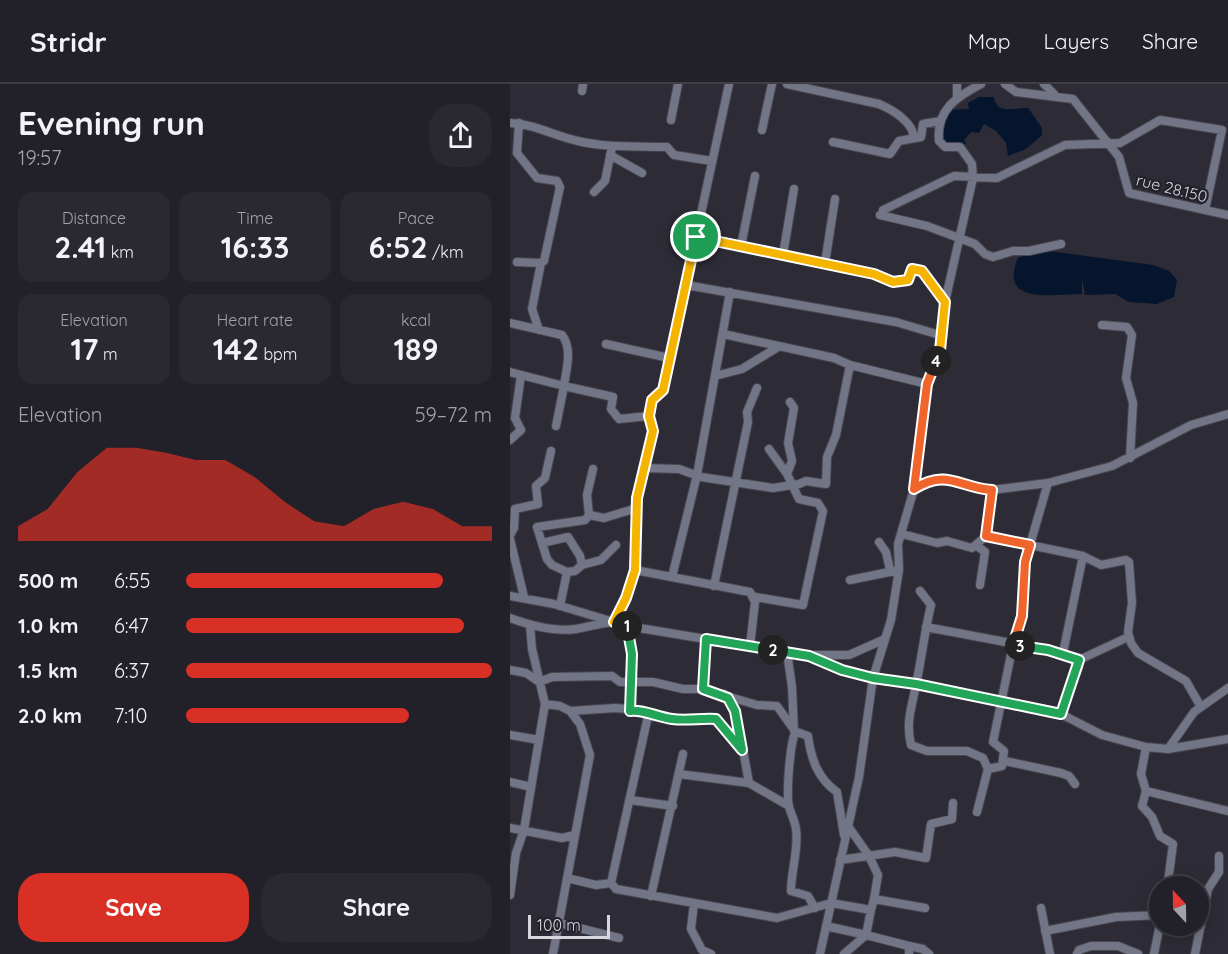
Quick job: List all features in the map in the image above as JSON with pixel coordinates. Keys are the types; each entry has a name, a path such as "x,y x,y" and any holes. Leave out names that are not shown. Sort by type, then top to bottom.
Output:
{"street":[{"path":"671,120 678,84"},
{"path":"614,622 626,598 635,570 637,508 643,468 653,431 649,416 652,400 663,390 729,84"},
{"path":"762,130 772,84"},
{"path":"787,84 879,104 891,110 911,127 914,138"},
{"path":"957,84 957,97"},
{"path":"820,954 860,777 873,678 891,620 894,570 898,544 914,489 927,384 940,350 945,302 973,178 972,164 960,147 945,147 939,141 940,121 942,112 957,97 981,84"},
{"name":"rue 28.150","path":"1005,84 1016,92 1073,99 1121,161 1129,193 1228,215"},
{"name":"rue 28.150","path":"1044,84 1056,96"},
{"path":"1061,244 1013,251 993,257 985,254 975,244 927,226 881,213 954,176 997,178 1065,145 1120,143 1160,120 1222,130 1205,210"},
{"path":"833,142 891,154 899,141 923,134 923,124 940,121"},
{"path":"539,330 532,309 560,187 557,181 537,178 522,161 516,148 514,123 535,126 611,151 642,172"},
{"path":"611,151 667,147 674,155 712,161"},
{"path":"594,192 605,181 611,151"},
{"path":"741,246 755,176"},
{"path":"783,255 794,189"},
{"path":"825,263 835,199"},
{"path":"696,237 874,274 899,283 908,280 912,269 922,271 945,302"},
{"path":"517,262 541,263"},
{"path":"686,285 896,322 943,336"},
{"path":"672,578 697,476 730,292"},
{"path":"510,323 565,337 568,356 556,426"},
{"path":"1102,325 1127,327 1132,335 1126,378 1133,403 1130,458"},
{"path":"723,334 834,358 850,365 927,384"},
{"path":"606,344 669,358"},
{"path":"715,376 742,369 778,347"},
{"path":"643,468 679,469 697,476 773,488 806,480 826,484 827,457 836,435 850,365"},
{"path":"510,372 613,397 611,409 619,419 649,416"},
{"path":"510,440 521,430 515,418 521,375"},
{"path":"714,586 748,422 747,412 757,388"},
{"path":"787,474 792,461 788,443 794,408 790,402"},
{"path":"914,489 931,480 943,478 992,490 1048,483 1112,466 1191,425 1228,414"},
{"path":"635,570 750,592 755,597 803,605 823,511 818,503 799,499 787,474 769,449"},
{"path":"524,597 510,537 514,528 512,509 538,504 536,486 544,478 551,451"},
{"path":"593,469 587,495 589,515 585,520 537,527 547,559 552,565 567,572 601,560 616,545"},
{"path":"988,769 1002,766 1005,761 1004,751 993,742 1013,645 1022,616 1025,562 1048,483"},
{"path":"986,536 992,490"},
{"path":"589,515 604,518 637,508"},
{"path":"902,534 937,543 947,541 972,548 986,536 1083,556 1101,565 1126,560 1129,562 1132,603 1128,637 1138,653 1186,681 1201,707"},
{"path":"542,543 568,537 580,556 582,565"},
{"path":"879,542 894,570"},
{"path":"977,546 986,552 980,585"},
{"path":"1063,653 1083,556"},
{"path":"850,580 894,570"},
{"path":"560,606 567,572"},
{"path":"920,591 931,605 907,721 911,745 927,751 971,752 983,758 988,769 977,812"},
{"path":"510,596 560,606 627,626 809,656 849,655 885,639"},
{"path":"750,646 755,597"},
{"path":"510,618 530,625 576,629 592,624 614,622"},
{"path":"510,896 516,853 524,830 545,704 532,650 530,625"},
{"path":"627,626 632,654 630,711"},
{"path":"926,627 1063,653 1079,660"},
{"path":"1061,714 1079,660 1128,637"},
{"path":"703,689 706,639"},
{"path":"787,652 792,687 794,730 791,742 790,777 786,786 796,830 791,891 808,896 815,908"},
{"path":"809,656 842,670 873,678 1001,700 1061,714 1102,735 1146,747 1168,749 1228,739"},
{"path":"510,670 526,673 539,682"},
{"path":"539,682 552,677 612,676 620,682 653,682 682,689 703,689 757,705 777,706 794,730 808,736 813,763 826,785 837,792 844,840"},
{"path":"1168,749 1184,723 1201,707 1228,688"},
{"path":"724,694 735,711 749,783"},
{"path":"545,704 560,706 570,711 580,724 590,755 553,954"},
{"path":"570,711 615,708 630,711 641,710 648,716 674,719 716,719 742,750"},
{"path":"611,883 648,716"},
{"path":"510,735 539,740"},
{"path":"1213,740 1228,745"},
{"path":"1146,747 1141,774 1146,791 1142,806 1152,817 1160,836 1173,844 1169,876"},
{"path":"651,896 673,806 682,754"},
{"path":"1005,761 1061,773 1069,776 1076,784"},
{"path":"679,774 749,783 789,806"},
{"path":"510,782 531,787"},
{"path":"1146,791 1228,811"},
{"path":"630,800 673,806"},
{"path":"840,860 895,852 926,858 931,824 952,819 953,803"},
{"path":"844,954 866,935 878,876 869,856 848,826"},
{"path":"510,828 562,838 574,835"},
{"path":"1195,954 1208,889 1219,872 1219,856"},
{"path":"567,878 596,885 611,883"},
{"path":"611,883 616,889 777,918 831,903 871,910"},
{"path":"874,899 924,908"},
{"path":"694,903 691,929 702,950 711,954"},
{"path":"1041,908 1050,954"},
{"path":"1045,931 1116,917 1149,916"},
{"path":"559,924 619,938"},
{"path":"826,926 866,935 909,950 923,949 929,954"},
{"path":"1154,954 1158,936"},
{"path":"1077,954 1079,950 1091,946 1118,946 1138,954"}],"water":[{"path":"979,97 994,97 999,107 1003,109 1028,108 1042,128 1042,135 1026,149 1008,156 1006,143 996,131 984,124 979,133 971,132 964,140 966,143 963,146 953,142 948,144 940,137 947,110 969,109 968,103"},
{"path":"1041,250 1153,265 1169,271 1177,280 1174,297 1157,304 1129,302 1115,294 1085,295 1082,278 1082,294 1032,294 1015,284 1014,273 1018,258"}],"route":[{"path":"696,237 874,274 899,283 908,280 912,269 923,272 945,302 940,350 927,384 920,426 914,489 931,480 943,478 992,490 986,536 1030,545 1025,562 1022,616 1013,645 1063,653 1078,658 1079,666 1061,714 1001,700 873,678 842,670 809,656 706,639 703,689 724,694 728,698 735,711 742,750 716,719 674,719 648,716 641,710 630,711 632,654 627,626 614,622 626,598 635,570 637,498 653,431 649,416 653,398 663,390 696,237"}]}
